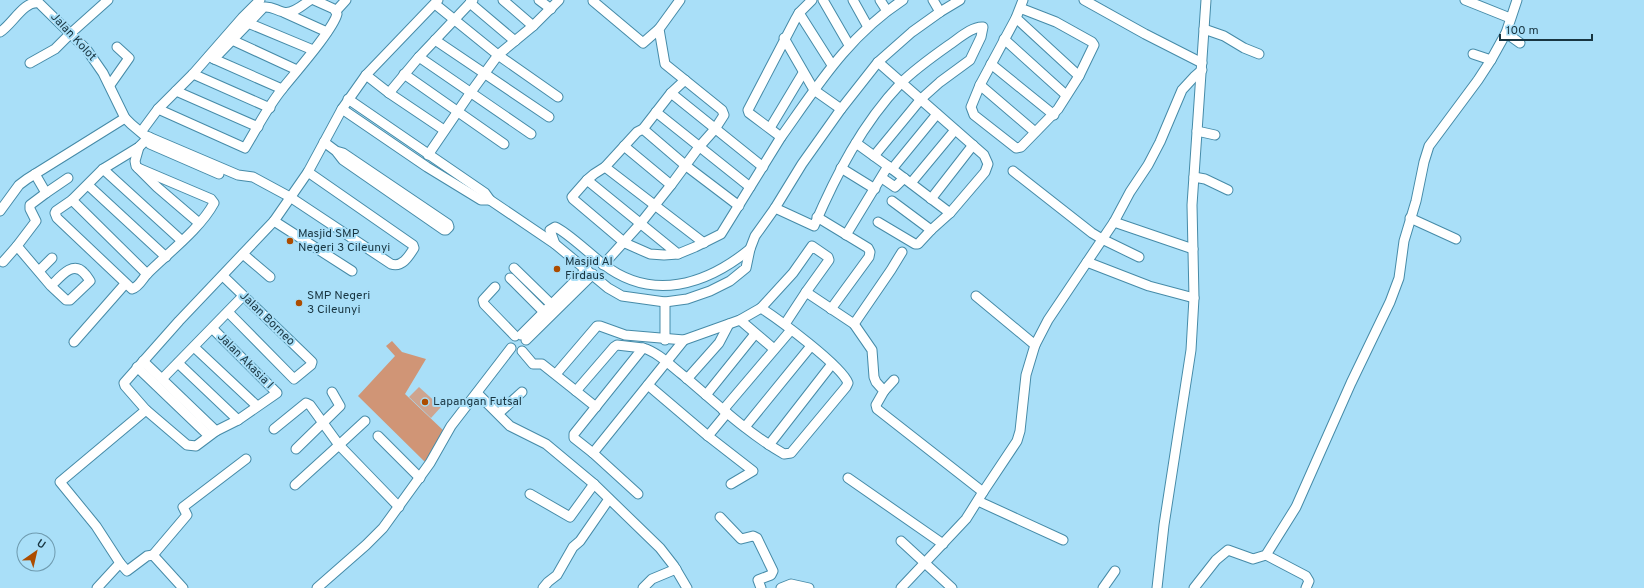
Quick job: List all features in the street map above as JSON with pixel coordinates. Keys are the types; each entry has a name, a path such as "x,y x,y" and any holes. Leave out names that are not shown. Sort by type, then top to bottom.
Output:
{"street":[{"path":"30,63 55,49 108,0"},
{"path":"212,58 242,18 260,0"},
{"path":"284,13 296,9 310,0"},
{"path":"314,0 336,11"},
{"path":"158,109 245,148 282,89 327,32 336,17 336,11 346,0"},
{"path":"503,0 533,26"},
{"path":"539,0 551,9"},
{"path":"428,155 470,92 498,55 533,26 559,0"},
{"path":"781,138 748,110 784,38 799,13 812,0"},
{"path":"823,0 849,45"},
{"path":"853,0 868,27"},
{"path":"880,0 887,11"},
{"path":"685,80 671,93 643,129 637,132 605,167 587,180 572,197 625,243 650,254 678,254 721,234 781,138 832,65 849,45 868,27 903,0"},
{"path":"933,0 940,12"},
{"path":"348,99 485,194 490,200 555,244 608,288 622,296 665,302 697,296 730,281 746,268 754,236 775,208 802,164 841,109 878,62 912,32 960,0"},
{"path":"1084,0 1202,67"},
{"path":"1157,588 1164,525 1191,350 1194,298 1192,224 1194,177 1206,0"},
{"path":"1465,0 1510,18"},
{"path":"1196,588 1216,560 1228,550 1253,559 1266,555 1296,506 1351,383 1390,302 1399,278 1404,241 1416,201 1424,162 1430,146 1490,60 1506,32 1516,0"},
{"path":"389,93 419,57 471,1 515,41"},
{"path":"593,1 643,43 659,29 678,1"},
{"name":"Jalan Kolot","path":"0,32 28,6 35,2 44,6 96,60 110,85 125,118"},
{"path":"194,347 257,406 238,420 212,433 193,447 187,445 146,410 124,385 125,381 274,221 308,172 348,99 366,75 436,2 454,20 498,55 558,97"},
{"path":"1022,4 1092,42 1093,48 1054,115 1021,147 1016,148 974,115 971,107 980,85 1022,4"},
{"path":"198,223 157,187 138,168 135,161 158,109 193,74 232,40 264,7 271,7 327,32"},
{"path":"799,13 832,65"},
{"path":"1016,18 1078,76"},
{"path":"248,23 313,50"},
{"path":"775,208 814,226 841,168 856,143 879,110 901,83 964,34 979,26 983,27 981,37 970,60 940,82 921,99 874,156"},
{"path":"603,265 625,243 655,204 672,185 685,165 723,118 724,113 665,64 659,29"},
{"path":"1204,29 1224,36 1244,48 1259,54"},
{"path":"1506,32 1520,43"},
{"path":"784,38 814,90 841,109"},
{"path":"1004,39 1066,95"},
{"path":"232,40 296,70"},
{"path":"435,40 549,117"},
{"path":"110,85 129,58 117,47"},
{"path":"1473,54 1490,60"},
{"path":"419,57 532,134"},
{"path":"212,58 282,89"},
{"path":"878,62 973,145 986,158 987,168 950,214 931,230 918,244 915,244 878,222"},
{"path":"991,64 1054,115"},
{"path":"901,588 966,520 1017,440 1020,431 1026,375 1035,345 1048,320 1114,222 1160,142 1182,90 1202,67"},
{"path":"770,128 803,73"},
{"path":"193,74 270,108"},
{"path":"404,74 504,144"},
{"path":"366,75 389,93 444,130"},
{"path":"980,85 1035,132"},
{"path":"176,91 258,127"},
{"path":"671,93 763,167"},
{"path":"342,109 427,167 482,200 490,200"},
{"path":"656,112 750,187"},
{"path":"846,235 890,167 937,114"},
{"path":"0,211 20,185 35,174 72,153 125,118 144,138 238,175 253,177 290,197 391,264 395,266 401,264 414,248 413,245 308,172"},
{"path":"643,129 685,165 739,206"},
{"path":"882,178 895,187 907,180 955,130"},
{"path":"1197,131 1215,134"},
{"path":"138,168 213,200 214,205 166,257 134,288 130,288 55,216 56,211 72,200 102,169 144,138"},
{"path":"324,142 343,160 444,230 449,227 448,224 343,153 336,152"},
{"path":"856,143 890,167 950,214"},
{"path":"931,199 973,145"},
{"path":"624,146 672,185"},
{"path":"605,167 704,243"},
{"path":"841,168 875,189"},
{"path":"102,169 182,241"},
{"path":"1013,171 1102,239 1139,257"},
{"path":"35,174 46,193"},
{"path":"1194,177 1205,179 1228,190"},
{"path":"3,262 36,221 30,205 68,178"},
{"path":"587,180 678,254"},
{"path":"88,185 166,257"},
{"path":"72,200 147,274"},
{"path":"892,201 931,230"},
{"path":"817,217 870,250 870,255 831,309"},
{"path":"1410,218 1456,239"},
{"path":"274,221 352,271"},
{"path":"1114,222 1193,249"},
{"path":"555,244 550,230 555,227 603,265 627,279 639,283 661,286 697,280 726,268 750,249"},
{"path":"17,246 51,286"},
{"path":"556,374 597,326 625,335 666,340 684,340 740,320 761,308 793,273 812,246 828,256 830,260 806,292 788,327 774,349 725,411 708,436"},
{"path":"854,324 902,252"},
{"path":"243,254 270,277"},
{"path":"39,271 52,258"},
{"path":"1087,262 1149,286 1194,298"},
{"path":"514,268 552,305"},
{"path":"521,337 544,312 590,272"},
{"path":"495,287 483,300 484,304 521,337 526,347 522,351 516,352 511,348 510,342 521,337 590,272"},
{"name":"Jalan Borneo","path":"223,276 312,362 311,365 294,378 228,312"},
{"path":"510,278 544,312"},
{"path":"74,342 125,284"},
{"path":"806,292 854,324 872,350 874,377 876,382 884,391"},
{"path":"162,379 213,329 243,296"},
{"path":"976,296 1035,345"},
{"path":"665,302 666,340"},
{"path":"576,391 617,345 643,348 666,362 769,445 784,454 791,453 848,383 832,364 788,327 761,308"},
{"path":"740,320 774,349"},
{"path":"687,379 719,343 729,324"},
{"name":"Jalan Akasia I","path":"213,329 277,393 257,406"},
{"path":"706,394 755,334"},
{"path":"593,454 684,340"},
{"path":"745,427 811,346"},
{"path":"317,588 383,528 420,478 451,426 511,348"},
{"path":"638,494 573,437 643,348"},
{"path":"522,351 533,364 542,364 596,407"},
{"path":"178,363 238,420"},
{"path":"140,364 162,379 212,433"},
{"path":"140,364 212,433"},
{"path":"769,445 832,364"},
{"path":"894,380 884,391 876,404 877,409 983,492"},
{"path":"648,385 708,436 753,471 731,484"},
{"path":"296,449 340,406 332,392"},
{"path":"477,392 514,429 546,444 594,484 660,548 676,569 687,588"},
{"path":"499,413 522,392"},
{"path":"274,430 306,403 308,403 339,445 399,507"},
{"path":"146,410 60,482 101,532 120,563 127,571 147,556 153,555 187,515 183,506 246,459"},
{"path":"295,485 365,421"},
{"path":"378,436 420,478"},
{"path":"848,478 943,544"},
{"path":"530,494 570,517 594,484"},
{"path":"543,588 557,574 573,547 580,541 609,499"},
{"path":"978,501 1063,540"},
{"path":"720,517 741,539 753,536 756,538 773,571 771,575 758,580 761,588"},
{"path":"901,541 952,588"},
{"path":"153,555 184,588"},
{"path":"1266,555 1306,576 1309,581 1306,588"},
{"path":"97,588 120,563"},
{"path":"643,588 652,579 676,569"},
{"path":"1103,588 1115,571"},
{"path":"781,588 791,584 809,588"}],"shaded area":[{"path":"392,341 402,352 426,359 405,394 445,432 426,463 358,396 395,356 386,346"},
{"name":"Lapangan Futsal","path":"419,387 441,407 431,418 409,397"}],"place":[{"name":"Masjid SMP Negeri 3 Cileunyi","path":"290,241"},
{"name":"Masjid Al Firdaus","path":"557,269"},
{"name":"SMP Negeri 3 Cileunyi","path":"299,303"},
{"name":"Lapangan Futsal","path":"425,402"}]}
